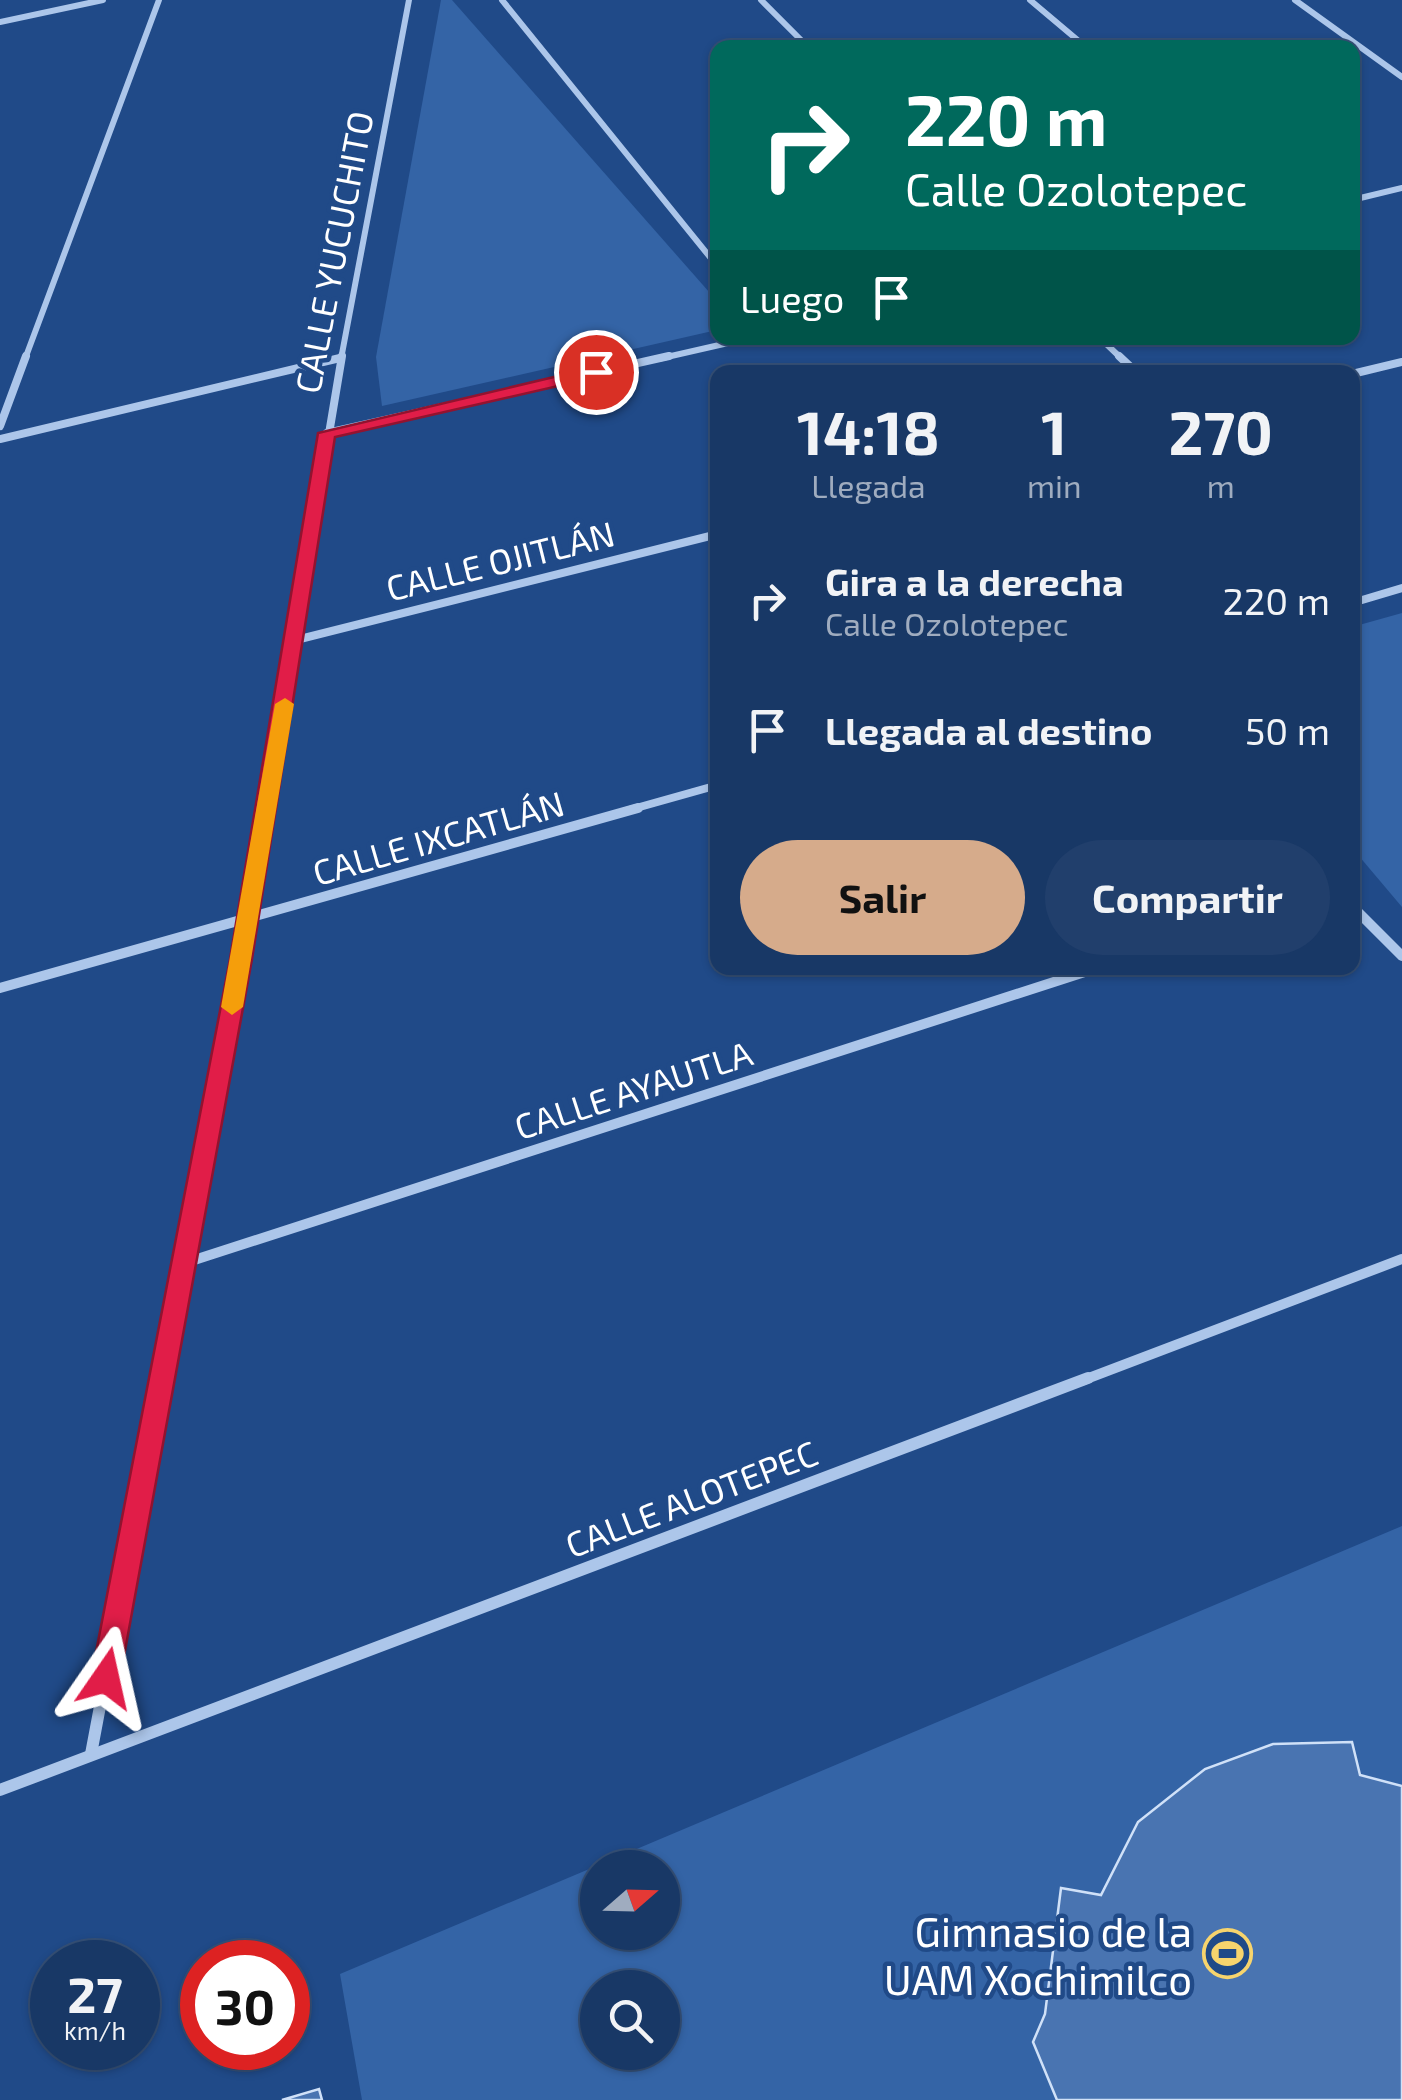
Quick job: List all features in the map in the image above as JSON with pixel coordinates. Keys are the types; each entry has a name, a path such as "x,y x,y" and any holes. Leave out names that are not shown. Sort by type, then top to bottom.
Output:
{"street":[{"path":"0,22 103,0"},
{"path":"0,426 159,0"},
{"name":"CALLE YUCUCHITO","path":"91,1754 186,1264 296,640 340,358 409,0"},
{"path":"502,0 710,257"},
{"path":"761,0 801,40"},
{"path":"1030,0 1078,40"},
{"path":"1295,0 1351,40"},
{"path":"1360,47 1402,77"},
{"path":"1360,198 1402,188"},
{"path":"327,433 719,345"},
{"path":"1107,345 1129,365"},
{"path":"0,439 340,358"},
{"path":"1360,372 1402,362"},
{"name":"CALLE OJITLÁN","path":"296,640 710,536"},
{"path":"1360,601 1402,588"},
{"name":"CALLE IXCATLÁN","path":"0,988 710,788"},
{"path":"1360,914 1402,956"},
{"name":"CALLE AYAUTLA","path":"186,1264 1075,975"},
{"name":"CALLE ALOTEPEC","path":"0,1790 1402,1259"}],"shaded area":[{"path":"441,0 452,0 710,293 710,332 382,406 376,357"},
{"path":"1402,613 1402,907 1360,857 1360,625"},
{"path":"1402,1526 1402,2100 362,2100 340,1974 580,1873 580,1950 680,1950 680,1850 634,1850"}],"building":[{"name":"Gimnasio de la UAM Xochimilco","path":"1352,1742 1360,1775 1402,1786 1402,2100 1057,2100 1033,2042 1045,2014 1061,1888 1101,1895 1138,1822 1205,1769 1273,1744"},
{"path":"319,2089 322,2100 282,2100"}],"slow traffic":[{"path":"232,1007 285,704"}],"place":[{"name":"Gimnasio de la UAM Xochimilco","path":"1227,1954"}],"route":[{"path":"106,1678 241,959 327,433 596,372"}]}
